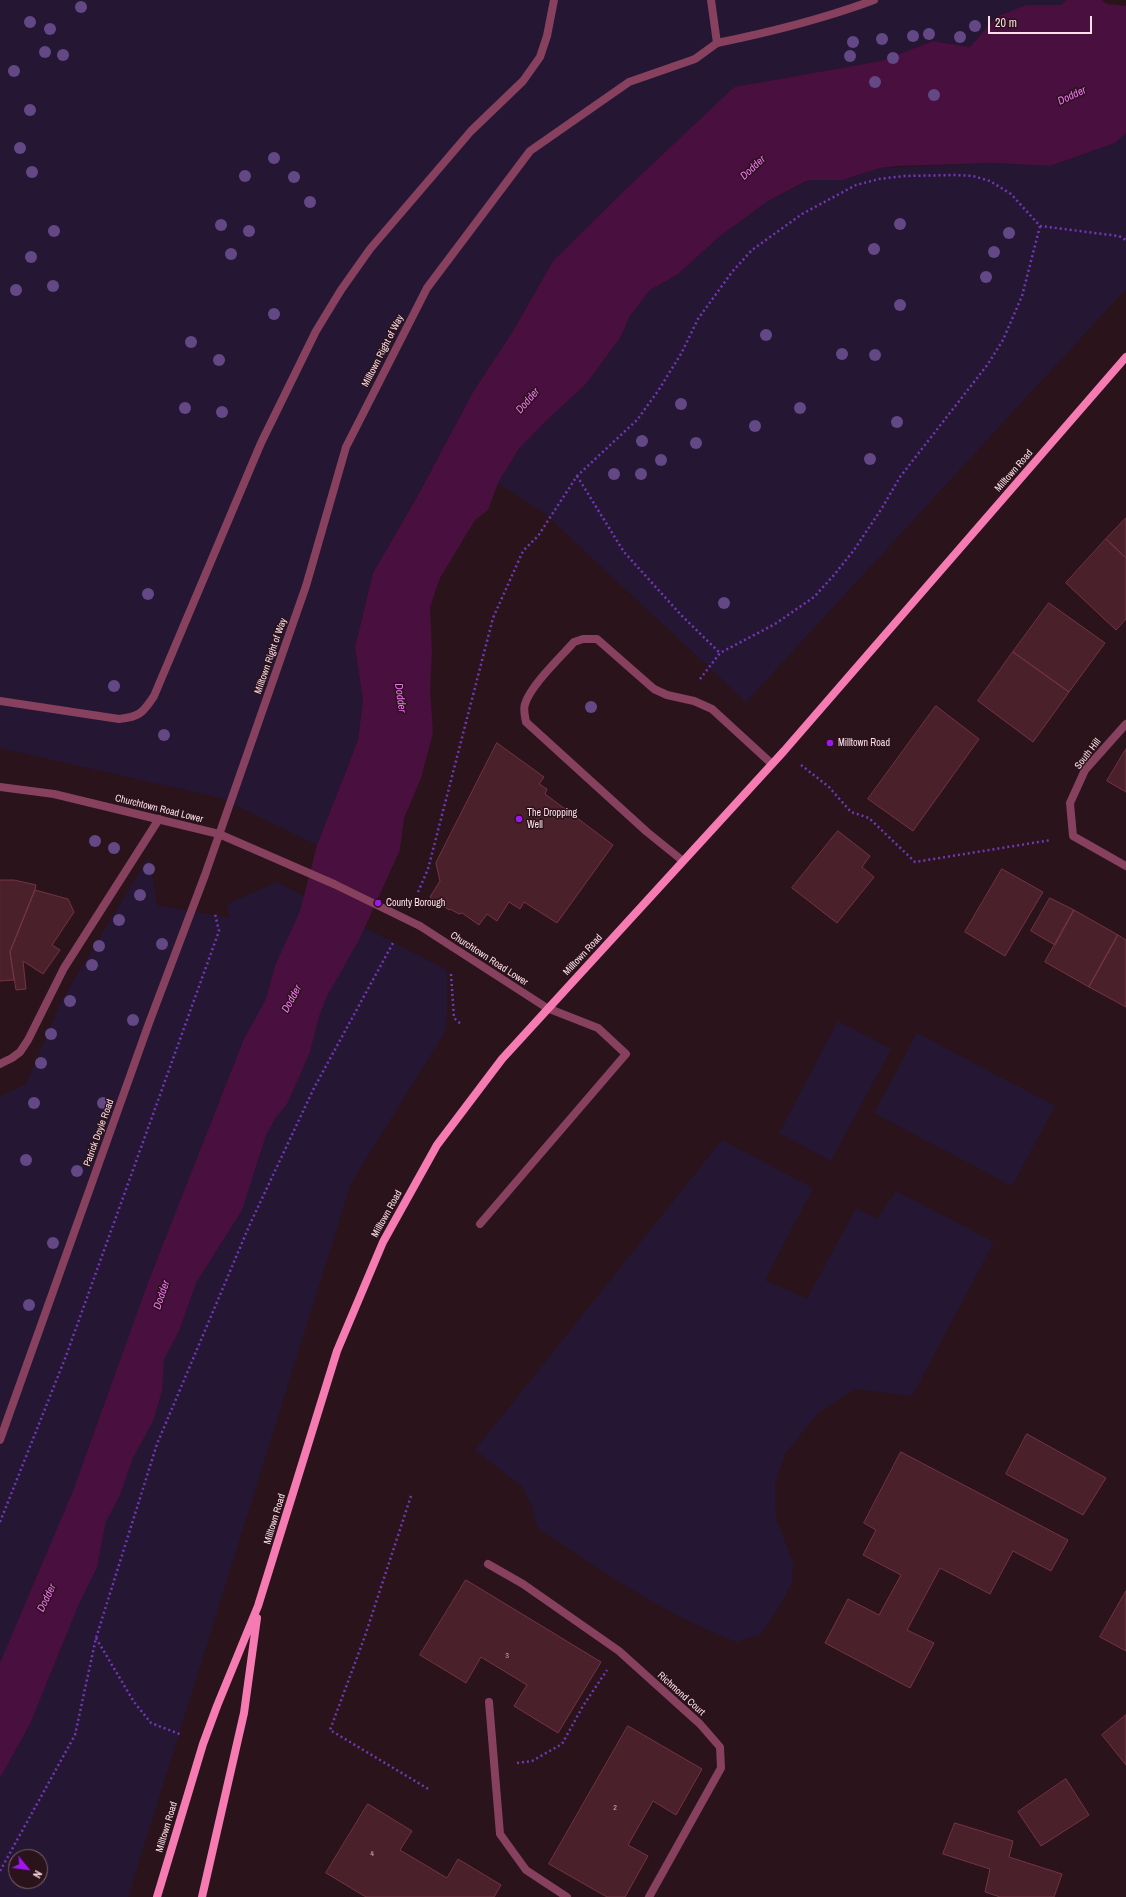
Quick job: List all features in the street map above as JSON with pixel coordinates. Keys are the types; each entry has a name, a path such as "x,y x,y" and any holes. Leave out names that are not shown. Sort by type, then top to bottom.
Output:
{"main road":[{"name":"Milltown Road","path":"157,1897 203,1744 258,1606 337,1351 383,1242 437,1145 502,1058 784,751 1126,357"},
{"name":"Milltown Road","path":"202,1897 244,1713 258,1606"}],"street":[{"path":"0,701 119,719 134,717 145,710 154,696 261,443 316,331 341,290 374,244 471,131 523,81 540,57 547,36 554,0"},
{"path":"711,0 717,43 837,14 874,0"},
{"name":"Milltown Right of Way","path":"219,834 306,586 346,447 427,288 530,151 628,82 695,59 717,43"},
{"path":"683,861 647,832 526,722 524,712 525,704 530,692 574,642 583,639 597,640 654,689 667,695 694,701 712,709 772,764"},
{"name":"South Hill","path":"1073,836 1070,803 1085,770 1126,724"},
{"name":"Churchtown Road Lower","path":"0,787 54,794 219,834 307,871 420,926 547,1008 598,1028 626,1054 480,1224"},
{"path":"0,1064 20,1052 28,1040 64,968 159,819"},
{"name":"Patrick Doyle Road","path":"0,1440 149,1023 219,834"},
{"path":"1073,836 1126,866"},
{"name":"Richmond Court","path":"488,1564 523,1584 619,1651 700,1724 720,1748 721,1768 649,1897"},
{"path":"489,1702 500,1834 526,1870 567,1897"}],"path":[{"path":"418,892 428,870 493,618 523,551 538,536 577,476 637,420 658,391 681,354 698,319 732,272 752,250 802,214 834,195 856,185 879,179 912,176 973,176 990,181 1011,194 1040,226 1119,236 1126,240"},
{"path":"682,698 710,668 720,653 775,624 814,597 834,576 854,550 882,508 900,477 988,364 1003,340 1022,296 1040,226"},
{"path":"577,476 624,552 682,616 720,653"},
{"path":"784,751 829,787 851,812 869,818 915,862 1073,836"},
{"path":"0,1522 66,1356 219,931 205,875"},
{"path":"0,1871 75,1735 96,1638 158,1444 250,1224 314,1088 393,943"},
{"path":"451,967 454,1018 462,1025"},
{"path":"411,1496 365,1636 330,1730 430,1790"},
{"path":"96,1638 134,1702 151,1723 203,1744"},
{"path":"494,1763 532,1762 562,1744 583,1706 619,1651"}],"shaded area":[{"path":"0,0 1066,0 1061,5 1026,5 996,17 971,47 933,41 881,61 734,87 626,189 553,261 513,331 473,392 418,495 373,573 355,647 363,701 358,740 317,845 221,798 0,748"},
{"path":"1126,133 1126,289 746,702 542,511 498,483 518,450 543,424 586,384 620,338 630,316 650,290 677,275 719,237 768,201 809,180 843,180 880,168 995,163 1050,166 1115,143"},
{"path":"149,856 157,905 230,918 227,904 277,882 447,970 447,1010 445,1032 351,1183 128,1897 0,1897 0,1096 26,1084 62,1000"},
{"path":"838,1021 891,1049 831,1161 779,1133"},
{"path":"917,1033 1055,1106 1012,1186 874,1113"},
{"path":"722,1140 813,1188 765,1280 807,1299 856,1208 877,1219 896,1191 994,1242 912,1396 855,1389 819,1412 785,1454 775,1485 776,1518 793,1562 792,1583 779,1607 761,1634 737,1642 684,1619 659,1605 609,1575 537,1527 532,1506 522,1486 475,1450"}],"water":[{"name":"Dodder","path":"1066,0 1102,0 1107,4 1126,6 1126,133 1115,143 1050,166 995,163 897,166 880,168 843,180 808,180 768,201 719,237 677,275 650,290 630,316 620,338 586,384 543,424 518,450 498,483 488,510 475,520 440,578 430,607 432,651 430,689 433,733 421,778 404,818 400,850 359,940 327,996 319,1016 310,1052 287,1104 276,1117 266,1135 242,1210 196,1283 179,1331 164,1359 162,1391 153,1421 133,1458 119,1497 106,1521 97,1567 78,1606 30,1724 0,1778 0,1663 73,1491 149,1280 244,1039 266,999 275,966 300,911 317,845 358,740 363,701 355,647 373,573 418,495 473,392 513,331 553,261 626,189 734,87 881,61 933,41 970,47 996,17 1026,5 1061,5"}],"building":[{"path":"1126,518 1126,558 1106,539"},
{"path":"1106,539 1126,558 1126,619 1116,630 1066,583"},
{"path":"1049,603 1105,643 1069,692 1013,652"},
{"path":"1013,652 1069,692 1033,742 978,701"},
{"path":"936,706 979,739 913,831 868,799"},
{"name":"The Dropping Well","path":"497,743 544,777 539,784 547,789 545,794 613,845 557,923 524,902 520,909 509,902 497,921 487,914 479,925 462,913 459,914 450,909 449,910 430,897 440,881 436,863"},
{"path":"1126,749 1126,792 1107,781"},
{"path":"838,831 870,856 862,867 874,877 837,923 792,888"},
{"path":"1002,869 1043,892 1005,956 965,932"},
{"path":"0,880 14,880 36,885 10,952 14,980 0,981"},
{"path":"35,890 68,899 74,912 52,945 60,950 43,974 23,961 26,989 16,990 10,952"},
{"path":"1050,898 1074,910 1055,945 1031,931"},
{"path":"1074,910 1118,935 1089,987 1045,962"},
{"path":"1118,935 1126,940 1126,1007 1089,987"},
{"path":"1027,1434 1106,1478 1083,1515 1006,1474"},
{"path":"901,1452 1068,1540 1051,1571 1013,1551 990,1594 940,1568 907,1630 934,1643 910,1688 825,1643 848,1599 879,1615 901,1575 863,1555 876,1530 864,1523"},
{"path":"466,1580 601,1662 558,1733 514,1706 527,1685 481,1657 466,1683 420,1655"},
{"path":"1126,1591 1126,1651 1100,1637"},
{"path":"1126,1715 1126,1765 1102,1735"},
{"path":"628,1726 702,1769 676,1815 653,1801 628,1845 648,1856 625,1897 607,1897 549,1864"},
{"path":"1066,1779 1089,1815 1041,1846 1018,1812"},
{"path":"368,1804 412,1831 400,1850 447,1878 458,1859 501,1885 494,1897 366,1897 326,1873"},
{"path":"955,1823 1013,1841 1009,1857 1062,1874 1054,1897 1000,1897 985,1892 990,1869 943,1854"}],"place":[{"name":"Milltown Road","path":"830,743"},
{"name":"The Dropping Well","path":"519,819"},
{"name":"County Borough","path":"378,903"}]}
